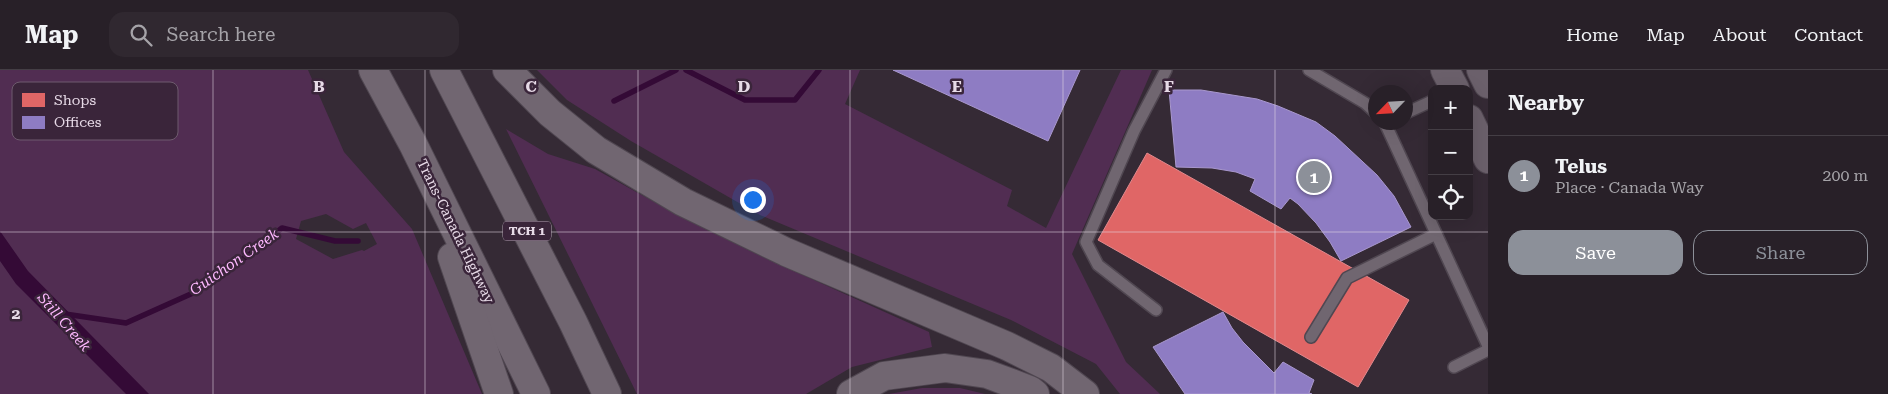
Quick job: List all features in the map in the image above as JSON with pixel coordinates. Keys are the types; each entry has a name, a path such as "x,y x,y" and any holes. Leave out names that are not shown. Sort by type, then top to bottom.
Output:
{"highway":[{"name":"Trans-Canada Highway","path":"373,70 413,144 536,394"},
{"name":"TCH 1","path":"444,70 573,322 607,394"},
{"path":"507,70 550,113 596,150 683,202 786,252 1007,346 1051,368 1085,394"},
{"path":"413,144 499,394"},
{"path":"852,394 884,376 945,368 987,374 1030,390 1035,394"}],"main road":[{"path":"1445,70 1453,85"},
{"path":"1482,70 1488,84"},
{"path":"1473,127 1488,159"}],"lane":[{"path":"1156,310 1098,265 1086,242 1134,131 1166,70"},
{"path":"1309,70 1368,106"},
{"path":"1413,110 1428,103"},
{"path":"1388,130 1488,348 1454,367"},
{"path":"1311,337 1347,278 1436,234"}],"shaded area":[{"path":"0,70 308,70 344,152 412,229 482,394 0,394","holes":["326,214 353,229 366,223 377,244 364,251 333,259 296,239 301,221"]},
{"path":"537,70 860,70 845,104 1012,190 1007,206 1046,228 1121,70 1152,70 1072,254 1126,362 1160,394 1120,394 1096,364 1011,320 760,215 631,141 567,100"},
{"path":"506,129 548,154 595,169 683,218 763,257 929,332 932,347 852,367 806,394 637,394"},
{"path":"922,388 960,388 985,394 889,394"}],"water":[{"name":"Still Creek","path":"0,231 28,271 149,394 126,394 16,284 0,261"}],"building: Shops":[{"path":"1147,153 1409,300 1358,387 1098,240"}],"building: Offices":[{"path":"893,70 1080,70 1048,141"},
{"path":"1169,90 1201,90 1257,99 1316,122 1335,136 1377,175 1394,196 1411,227 1341,261 1316,223 1290,198 1281,209 1250,191 1255,179 1236,172 1212,168 1176,167"},
{"path":"1223,312 1243,342 1274,373 1283,362 1314,380 1309,393 1312,394 1185,394 1153,347"}],"waterway":[{"name":"Guichon Creek","path":"614,101 676,70"},
{"name":"Guichon Creek","path":"686,70 745,100 795,100 819,70"},
{"name":"Guichon Creek","path":"65,314 126,323 193,293 250,254 282,228 335,241 358,241"}],"place":[{"name":"Telus","path":"1314,177"}]}
